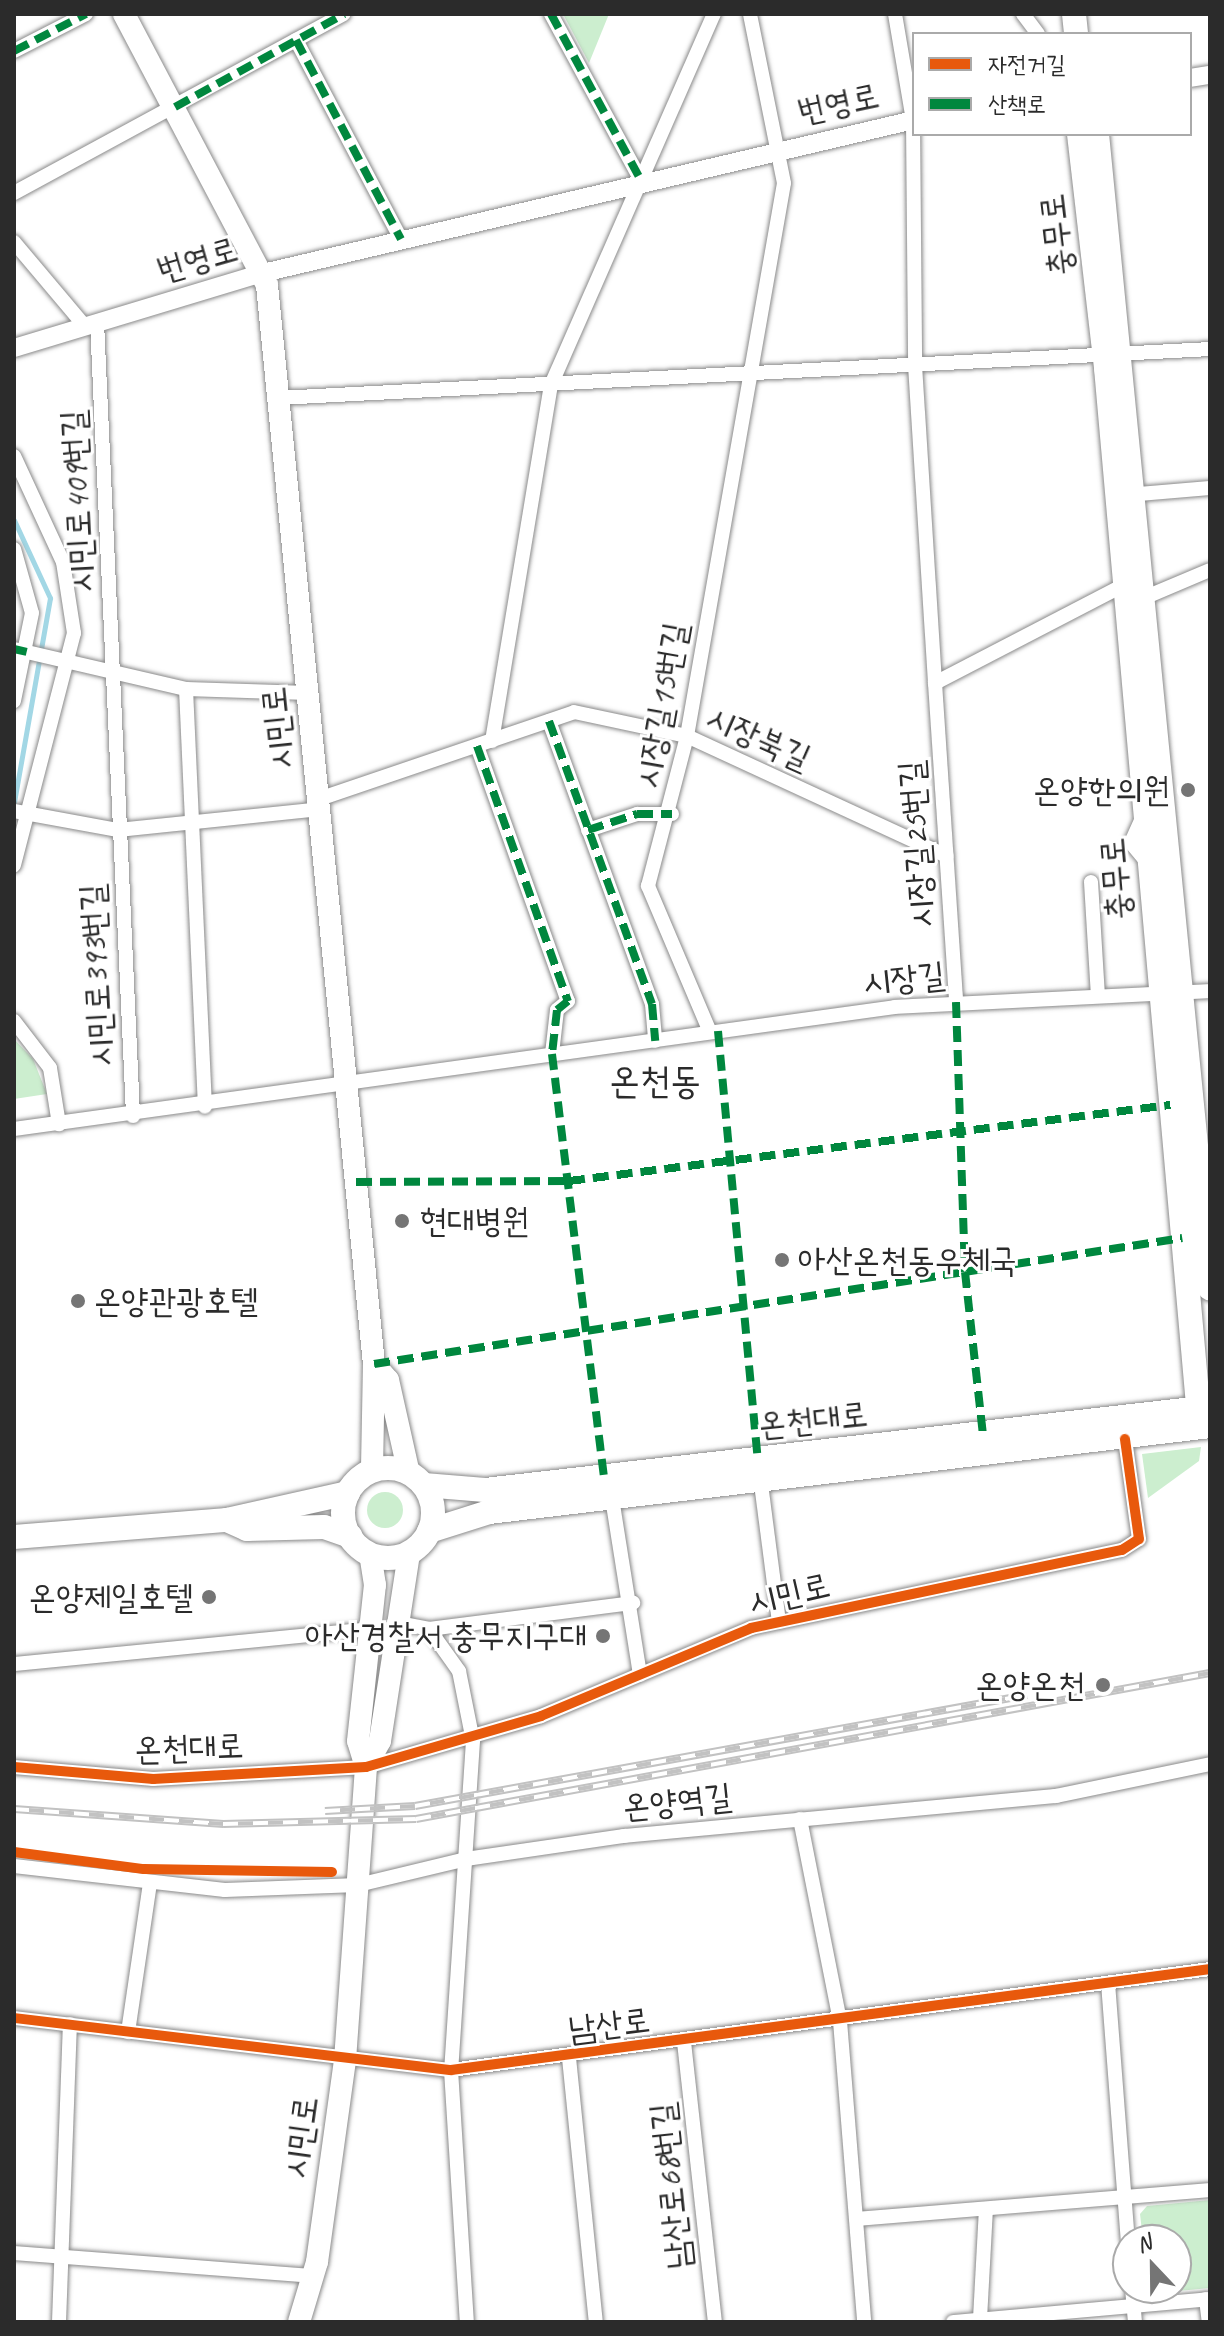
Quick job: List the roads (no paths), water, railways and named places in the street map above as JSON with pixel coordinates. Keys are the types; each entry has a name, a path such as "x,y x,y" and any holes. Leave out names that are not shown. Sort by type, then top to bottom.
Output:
{"main road":[{"name":"시민로","path":"124,14 263,273 279,398 374,1364 372,1471"},
{"name":"충무로","path":"1079,136 1114,356"},
{"name":"충무로","path":"1097,136 1171,991 1199,1235 1205,1417"},
{"name":"충무로","path":"1136,590 1148,863 1171,991"},
{"name":"충무로","path":"1199,1235 1210,1288"},
{"name":"시민로","path":"374,1364 388,1380 416,1480"},
{"name":"온천대로","path":"416,1480 485,1490 759,1470 1125,1439 1205,1417"},
{"name":"온천대로","path":"429,1531 489,1512 612,1498 759,1470 1205,1417"},
{"path":"14,1537 227,1520 348,1493 372,1471 416,1480 433,1512 429,1531 409,1553 370,1554 350,1536 324,1527 247,1529 227,1520"},
{"path":"348,1493 343,1515 350,1536"},
{"name":"시민로","path":"366,1767 380,1741 394,1622 409,1553"},
{"name":"시민로","path":"299,2322 314,2276 345,2060 366,1767 358,1741 370,1629 370,1554"}],"street":[{"path":"14,51 86,14"},
{"path":"14,193 344,14"},
{"path":"551,14 642,182"},
{"path":"552,1054 557,1010 568,1001 484,743 551,385 714,14"},
{"name":"번영로","path":"750,14 777,149"},
{"name":"번영로","path":"895,14 912,109"},
{"path":"1023,14 1036,32"},
{"path":"296,40 401,239"},
{"name":"번영로","path":"14,348 263,273 777,149 912,120"},
{"name":"시장길25번길","path":"914,136 915,365 956,1002"},
{"name":"시장길15번길","path":"710,1032 648,886 672,814 784,183 777,149"},
{"path":"14,242 90,324"},
{"name":"시민로409번길","path":"90,324 117,677 118,830"},
{"path":"279,398 748,376 1210,349"},
{"path":"14,456 63,562 74,610 71,660 21,813 14,865"},
{"path":"1127,495 1210,488"},
{"path":"14,549 31,602 14,701"},
{"path":"935,683 1136,590 1210,570"},
{"path":"21,650 71,660 117,677 186,689 308,693"},
{"path":"186,689 195,826 205,1107"},
{"name":"시장북길","path":"21,813 118,830 195,826 319,804 574,712 687,736 947,856"},
{"path":"549,721 652,1004 655,1041"},
{"path":"588,830 637,814 672,814"},
{"name":"시민로393번길","path":"118,830 133,1116"},
{"path":"1091,882 1098,995"},
{"name":"시장길","path":"347,1084 710,1032 956,1002 1210,991"},
{"path":"14,1021 50,1068 59,1124"},
{"path":"14,1129 205,1107 347,1084"},
{"name":"시민로","path":"366,1767 473,1741 779,1622 1122,1550 1139,1539 1125,1439"},
{"path":"759,1470 779,1622"},
{"path":"612,1498 633,1603 640,1675"},
{"path":"394,1622 429,1629 633,1603"},
{"path":"14,1664 370,1629"},
{"path":"429,1629 459,1671 473,1741 451,2070 467,2322"},
{"name":"온양역길","path":"14,1866 225,1890 358,1885 466,1859 800,1819 1056,1796 1210,1764"},
{"name":"온천대로","path":"14,1767 153,1779 366,1767"},
{"path":"800,1819 840,2021 864,2322"},
{"path":"128,2032 150,1883"},
{"name":"남산로","path":"14,2018 345,2060 451,2070 569,2058 1210,1969"},
{"path":"1108,1983 1127,2224"},
{"path":"59,2322 70,2024"},
{"name":"남산로68번길","path":"684,2042 715,2322"},
{"path":"569,2058 596,2322"},
{"path":"857,2219 1210,2190"},
{"path":"980,2319 986,2209"},
{"path":"14,2253 61,2252 314,2276"},
{"path":"1208,2299 1209,2322"},
{"path":"953,2322 1133,2304 1135,2322"}],"waterway":[{"path":"14,520 50,598 14,802"}],"railway":[{"path":"14,1809 223,1824 416,1819 1210,1673"},
{"path":"325,1811 415,1806 1027,1695"}],"place":[{"name":"온양한의원","path":"1188,790"},
{"name":"현대병원","path":"402,1221"},
{"name":"아산온천동우체국","path":"782,1260"},
{"name":"온양관광호텔","path":"78,1301"},
{"name":"온양제일호텔","path":"209,1597"},
{"name":"아산경찰서 충무지구대","path":"603,1636"},
{"name":"온양온천","path":"1103,1685"}],"district":[{"name":"온천동","path":"655,1081"}]}
